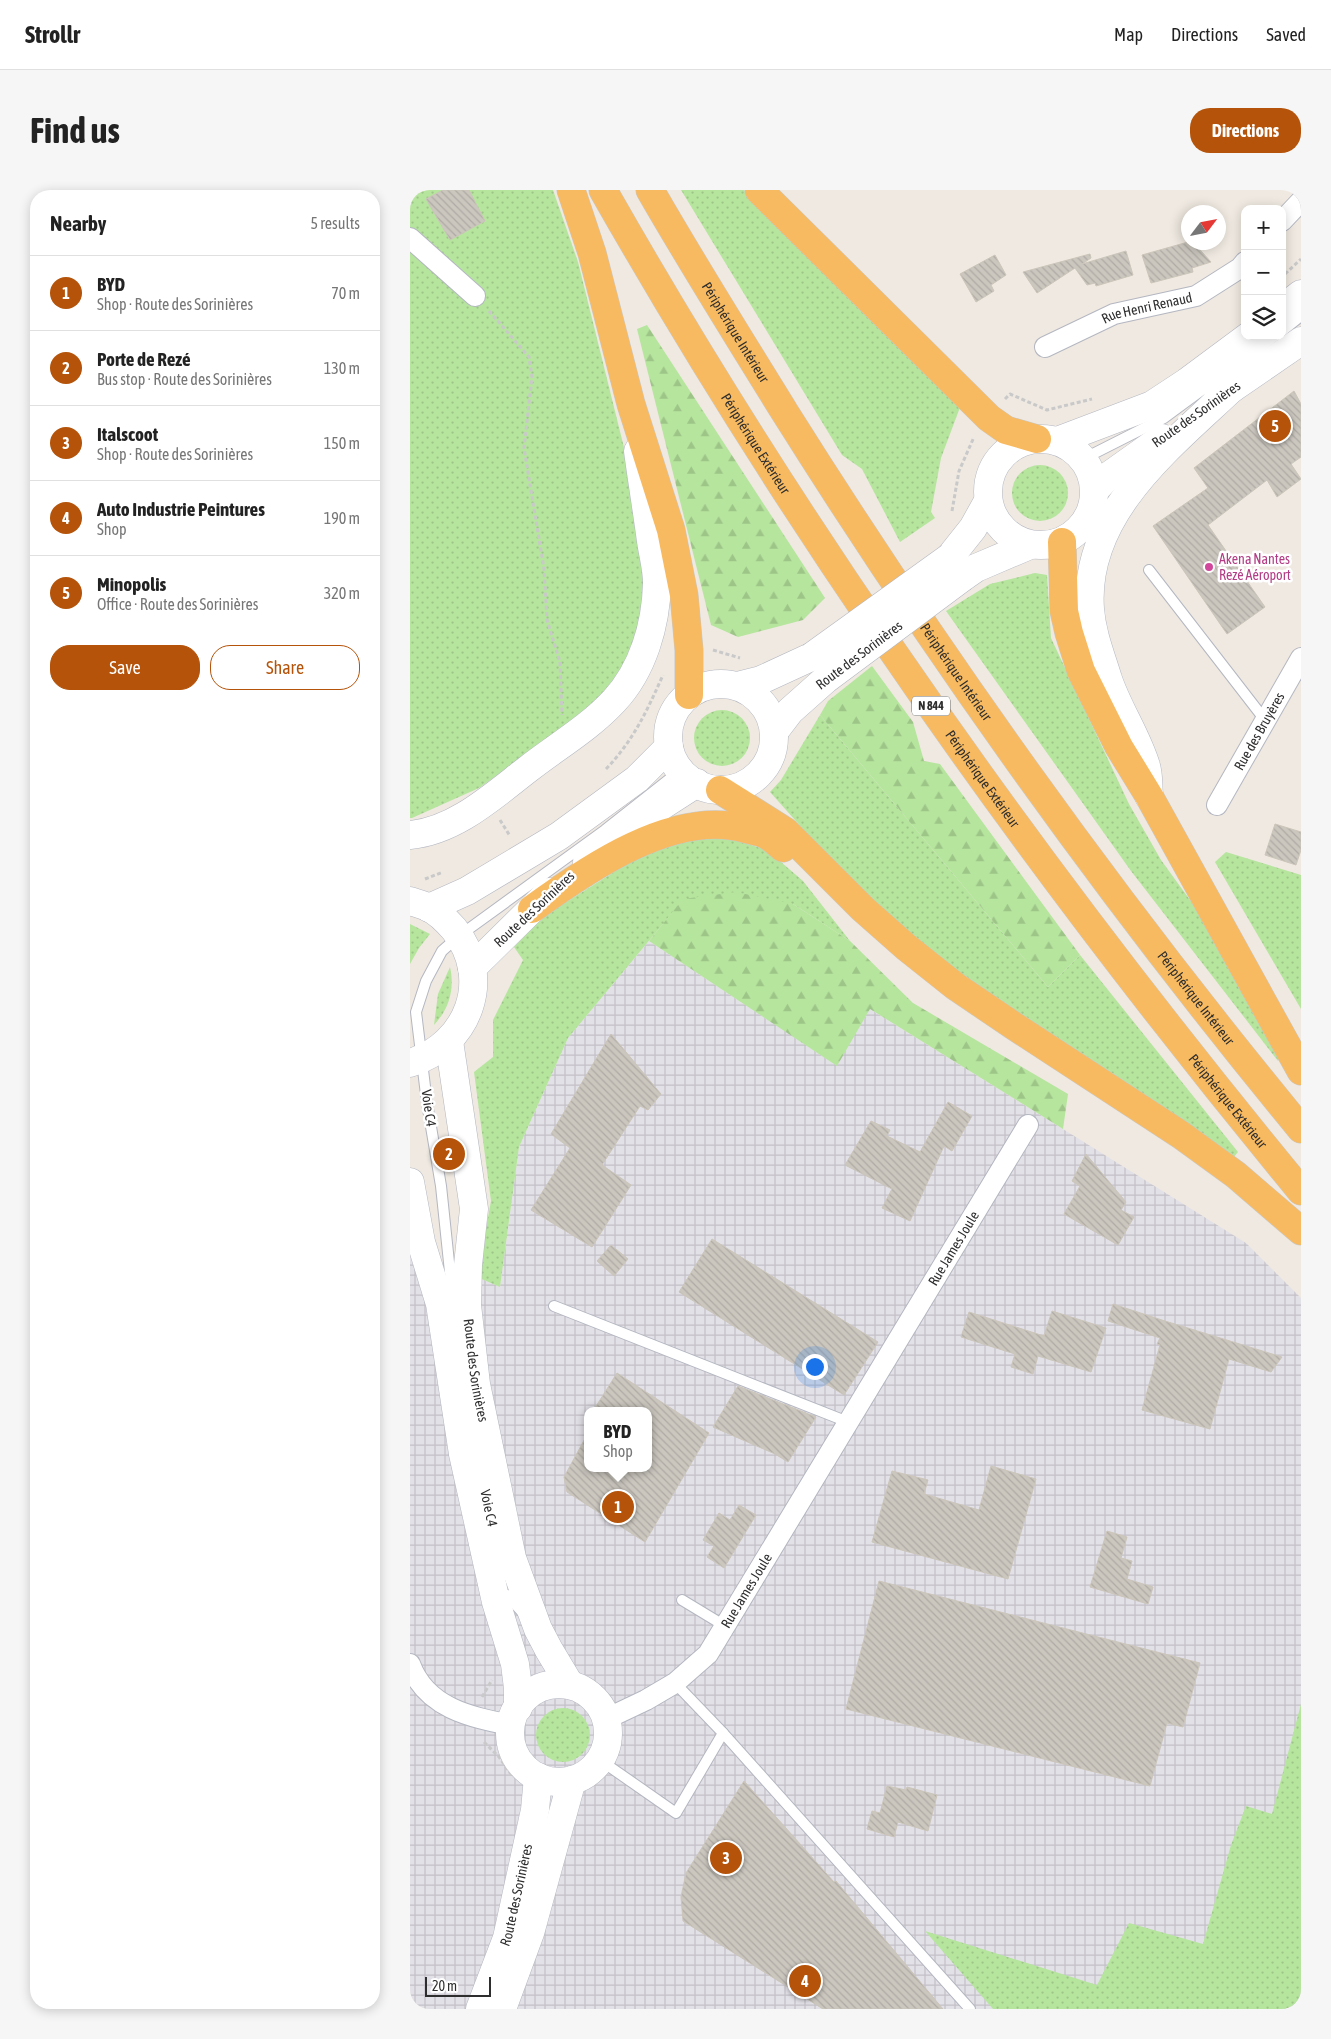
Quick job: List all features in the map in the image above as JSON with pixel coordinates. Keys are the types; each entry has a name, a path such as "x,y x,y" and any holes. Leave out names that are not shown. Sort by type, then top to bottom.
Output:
{"highway":[{"path":"571,190 592,253 631,404 671,530 684,594 689,650 689,695"},
{"name":"Périphérique Extérieur","path":"603,190 657,282 756,442 912,678 1055,879 1126,973 1216,1088 1301,1191"},
{"name":"Périphérique Intérieur","path":"650,190 729,323 829,482 962,681 1069,831 1140,926 1253,1071 1301,1129"},
{"path":"759,190 989,418 1006,430 1047,440"},
{"path":"1062,542 1064,611 1081,671 1118,747 1149,796 1301,1071"},
{"path":"692,773 785,831 834,881 906,947 955,986 1182,1135 1236,1174 1301,1231"},
{"path":"532,908 557,890 646,839 684,827 707,825 740,827 766,835 809,868 834,881"}],"main road":[{"path":"1286,306 1301,294"},
{"path":"1047,440 1074,450 1083,459 1092,474 1095,490 1094,503 1083,526 1073,535 1062,542 1046,546 1030,545 1015,539 1003,530 993,516 988,501 987,488 995,464 1003,454 1013,446 1024,441 1047,440 1152,404 1187,382 1244,340"},
{"name":"Route des Sorinières","path":"1095,490 1107,477 1301,341"},
{"path":"1149,796 1146,767 1111,687 1095,639 1090,609 1093,566 1100,543 1117,510 1139,480 1165,452 1232,388"},
{"path":"410,835 419,834 448,824 486,801 586,727 614,701 632,678 647,643 654,616 657,581 631,404"},
{"name":"Route des Sorinières","path":"774,732 819,668 957,567 973,528 988,501"},
{"name":"Route des Sorinières","path":"957,567 976,568 1030,545"},
{"name":"Route des Sorinières","path":"737,686 819,668"},
{"path":"419,896 467,891 559,836 637,779 692,773 735,788 749,782 760,773 771,754 774,732 772,721 760,701 750,692 737,686 715,684 701,688 689,695 679,705 672,718 669,732 692,773"},
{"name":"Route des Sorinières","path":"472,968 560,882 652,812 692,773"},
{"path":"416,1061 441,1048 458,1031 470,1007 473,988 472,968 468,951 460,936 419,896"},
{"name":"Route des Sorinières","path":"450,1041 474,1209 468,1265 467,1305 476,1384 512,1558 538,1629 570,1686"},
{"name":"Route des Sorinières","path":"410,1182 421,1242 440,1304 463,1454 504,1600 518,1688 505,1717 514,1751 524,1766 526,1778 546,1825 530,1933 502,2009"},
{"path":"505,1717 529,1695 544,1686 562,1684 578,1688 592,1698 598,1704 606,1719 608,1740 600,1760 583,1776 572,1780 549,1781 526,1778"},
{"name":"Route des Sorinières","path":"480,2009 546,1825 572,1780"}],"street":[{"path":"1286,217 1301,201"},
{"path":"410,238 475,296"},
{"name":"Rue Henri Renaud","path":"1045,347 1114,314 1196,296 1241,267"},
{"name":"Rue des Bruyères","path":"1216,805 1301,658"},
{"name":"Rue James Joule","path":"606,1719 676,1684 708,1654 1028,1125"},
{"path":"410,1664 414,1674 429,1695 450,1708 505,1717"}],"lane":[{"path":"1286,328 1301,316"},
{"path":"1083,459 1164,418 1270,340"},
{"path":"1149,570 1265,720"},
{"name":"Voie C4","path":"455,1321 441,1186 427,1103 416,1061 416,1012 426,980 442,950 605,830 692,773"},
{"path":"554,1306 848,1422"},
{"path":"458,1348 462,1376"},
{"path":"504,1600 538,1629"},
{"path":"682,1600 725,1626"},
{"path":"676,1684 970,2009"},
{"path":"600,1760 676,1813 722,1733"},
{"path":"489,2009 519,1935 524,1916"}],"path":[{"path":"1286,272 1301,259"},
{"path":"475,296 519,343 529,357 532,377 524,448 544,569 548,620 560,662 562,743"},
{"path":"952,514 959,471 970,443 1010,394 1047,410 1098,398"},
{"path":"603,772 616,759 643,720 675,652 710,649 744,659"},
{"path":"502,841 510,836"},
{"path":"419,896 425,880 452,869"},
{"path":"505,1717 484,1742 499,1757 526,1778"}],"shaded area":[{"path":"649,941 836,1065 870,1009 1246,1243 1301,1298 1301,2009 410,2009 410,1247 500,1287 519,1147 568,1038"}],"green space":[{"path":"410,190 553,190 578,262 636,496 650,593 622,681 579,718 479,788 412,818 410,818"},
{"path":"681,190 744,190 962,402 941,458 931,512 935,518 900,542 862,469 842,455"},
{"path":"647,325 825,598 803,620 738,637 711,625 637,329"},
{"path":"1034,465 1046,465 1056,469 1064,477 1068,493 1064,509 1056,517 1046,521 1034,521 1024,517 1016,509 1012,499 1012,487 1016,477 1024,469"},
{"path":"1035,573 1047,575 1051,638 1129,804 1161,860 1211,929 1281,1057 1278,1061 1131,871 946,611 990,584"},
{"path":"872,666 913,722 924,761 940,764 1080,955 1048,987 820,715 828,701"},
{"path":"716,710 728,710 738,714 746,722 750,738 746,754 738,762 728,766 716,766 706,762 698,754 694,744 694,732 698,722 706,714"},
{"path":"820,715 1048,987 1080,955 1238,1152 1233,1158 965,983 852,884 770,792 781,780"},
{"path":"718,835 767,850 803,881 850,941 793,904 683,900 568,1038 519,1147 500,1287 477,1277 491,1201 474,1072 493,1057 493,1020 523,960 514,947 544,916 649,850"},
{"path":"1226,852 1301,875 1301,1009 1215,862"},
{"path":"736,892 793,904 850,941 913,1003 1068,1094 1063,1129 870,1009 837,1066 649,941 683,899"},
{"path":"410,924 430,934 410,964"},
{"path":"450,967 452,983 450,998 444,1012 434,1025 438,994"},
{"path":"1301,1704 1301,2009 993,2009 925,1931 1097,1985 1129,1923 1203,1944 1231,1845 1246,1806 1272,1814"},
{"path":"558,1708 568,1708 578,1712 586,1720 590,1735 586,1750 578,1758 568,1762 558,1762 548,1758 540,1750 536,1740 536,1730 540,1720 548,1712"}],"building":[{"path":"443,190 469,190 485,221 450,240 426,199"},
{"path":"1181,244 1181,250 1200,250 1211,262 1192,268 1193,272 1151,283 1142,255"},
{"path":"1126,251 1133,275 1096,286 1095,283 1087,285 1075,268 1037,293 1023,272 1090,254 1091,258 1082,264"},
{"path":"995,255 1006,275 991,285 994,291 976,302 960,274"},
{"path":"1294,391 1301,404 1301,457 1291,464 1301,479 1277,497 1267,480 1208,525 1265,607 1227,634 1153,526 1208,488 1194,468"},
{"path":"1275,824 1301,832 1301,850 1296,865 1265,855"},
{"path":"611,1034 661,1094 648,1110 640,1106 602,1165 631,1185 592,1247 531,1210 570,1148 551,1134"},
{"path":"948,1102 972,1116 952,1151 944,1146 910,1221 882,1208 892,1189 845,1165 871,1121 890,1130 887,1136 920,1152"},
{"path":"1086,1154 1126,1202 1121,1210 1134,1217 1118,1245 1064,1214 1080,1186 1072,1181"},
{"path":"712,1239 878,1342 844,1395 679,1292"},
{"path":"611,1245 628,1259 614,1276 597,1261"},
{"path":"1113,1304 1282,1357 1271,1372 1229,1359 1210,1429 1142,1410 1160,1345 1157,1344 1160,1338 1108,1321"},
{"path":"1052,1311 1106,1328 1091,1372 1038,1356 1033,1374 1011,1367 1015,1354 961,1337 969,1312 1044,1336"},
{"path":"617,1373 709,1433 645,1542 567,1492 564,1477 584,1440 584,1472 652,1472 652,1407 596,1407"},
{"path":"738,1386 816,1417 788,1462 775,1454 713,1427"},
{"path":"991,1466 1036,1479 1008,1579 872,1542 892,1471 928,1480 924,1494 979,1510"},
{"path":"739,1505 756,1515 724,1568 707,1557 714,1546 703,1540 719,1513 730,1520"},
{"path":"1107,1531 1127,1537 1121,1558 1132,1561 1127,1579 1153,1587 1148,1604 1090,1587"},
{"path":"879,1581 1200,1663 1183,1727 1167,1723 1150,1786 846,1709"},
{"path":"744,1781 834,1882 836,1881 943,2009 823,2009 683,1921 681,1897 686,1873"},
{"path":"887,1786 906,1790 907,1787 937,1795 928,1831 898,1822 894,1837 867,1829 872,1811 880,1813"}],"place":[{"name":"Minopolis","path":"1275,426"},
{"name":"Akena Nantes Rezé Aéroport","path":"1209,567"},
{"name":"Porte de Rezé","path":"449,1154"},
{"name":"BYD","path":"618,1507"},
{"name":"Italscoot","path":"726,1858"},
{"name":"Auto Industrie Peintures","path":"805,1981"}]}
